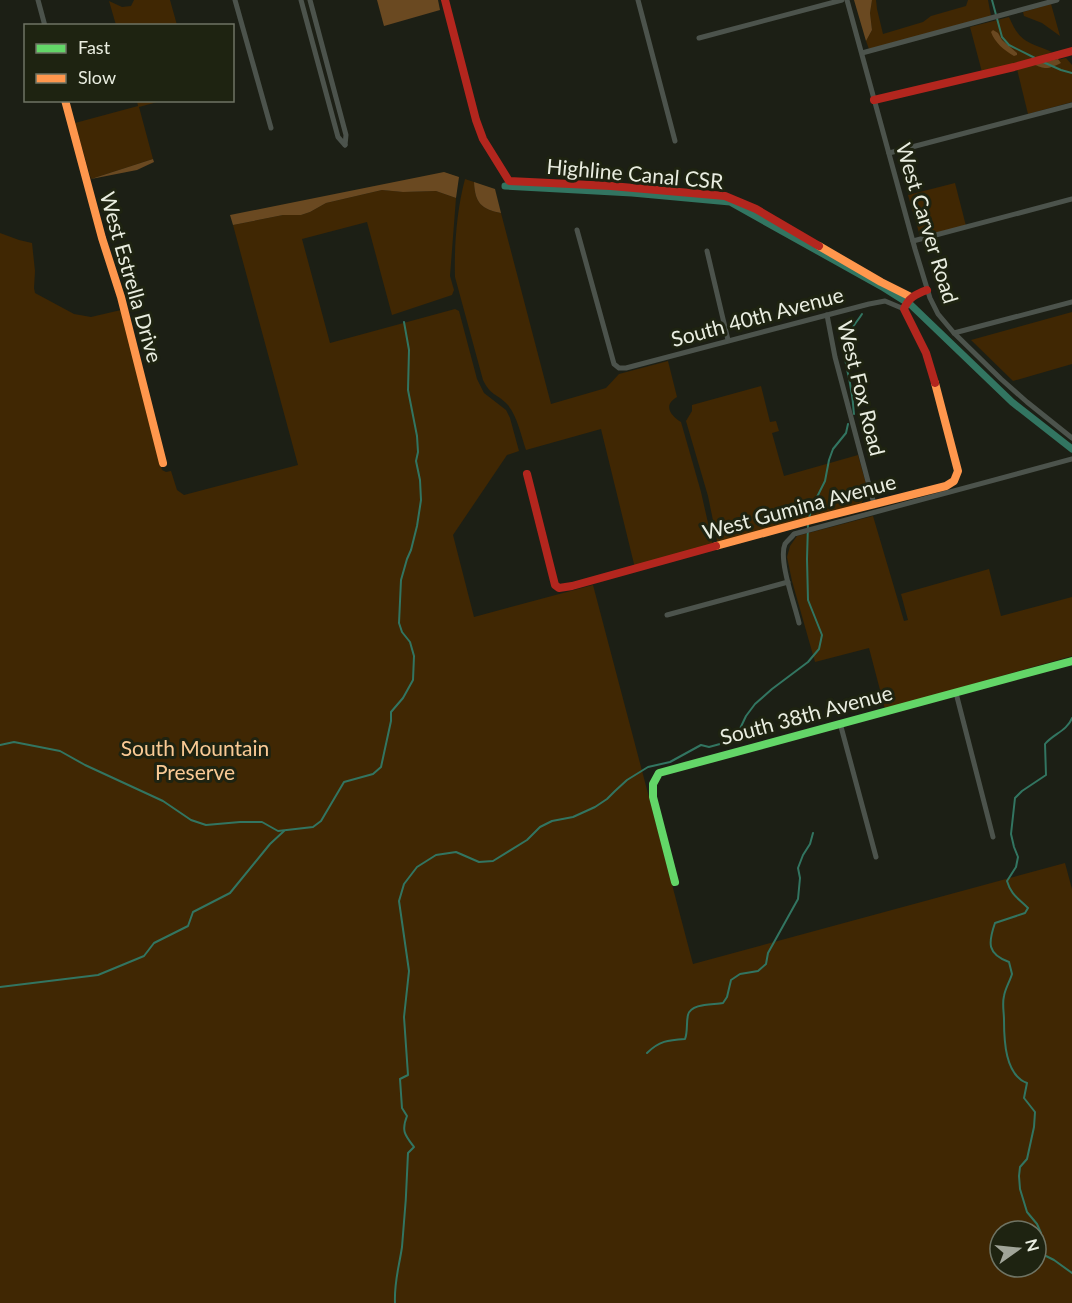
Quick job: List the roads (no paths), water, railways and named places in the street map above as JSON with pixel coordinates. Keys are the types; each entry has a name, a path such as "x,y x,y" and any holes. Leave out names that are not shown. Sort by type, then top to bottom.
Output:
{"street":[{"path":"38,0 44,24"},
{"path":"235,0 271,128"},
{"path":"301,0 338,137 345,146 346,135 310,0"},
{"name":"Highline Canal CSR","path":"445,0 476,120 483,139 509,181 611,186 725,196 756,209 911,297"},
{"path":"638,0 675,141"},
{"path":"699,38 842,0"},
{"name":"West Carver Road","path":"847,0 927,290 938,314 954,333 1027,402 1072,438"},
{"path":"862,53 1057,0"},
{"path":"874,100 1072,51"},
{"name":"West Estrella Drive","path":"66,102 102,238 121,297 164,463"},
{"path":"889,153 1072,105"},
{"path":"913,241 1072,199"},
{"name":"South 40th Avenue","path":"577,230 614,364 619,368 885,301 904,306"},
{"path":"707,251 728,340"},
{"path":"904,306 916,293 927,290"},
{"path":"954,333 1072,302"},
{"name":"West Gumina Avenue","path":"527,474 555,585 559,588 954,483 958,471 949,434 926,353 904,306"},
{"name":"West Fox Road","path":"827,315 835,357 874,504"},
{"path":"799,623 783,556 785,544 795,534 1072,459"},
{"path":"667,615 788,582"},
{"name":"South 38th Avenue","path":"675,882 653,797 652,786 659,773 1072,661"},
{"path":"956,693 993,837"},
{"path":"840,723 876,857"}],"waterway":[{"path":"992,0 1002,37 1009,45 1035,58"},
{"path":"1043,62 1072,73"},
{"path":"505,186 632,193 730,202 911,305 1012,402 1072,449"},
{"path":"854,414 845,345 848,335 862,314"},
{"path":"0,745 14,742 60,751 163,801 191,820 206,825 262,822 278,831 313,827 321,821 344,782 373,774 381,767 391,712 403,698 413,680 414,656 410,642 402,632 399,623 401,580 411,550 421,500 416,461 417,436 408,390 409,350 404,322"},
{"path":"809,518 825,481 833,449 846,433 848,424"},
{"path":"395,1303 402,1247 408,1153 414,1147 405,1133 404,1125 407,1116 402,1108 400,1079 408,1075 404,1017 409,971 399,901 404,884 417,867 436,855 456,852 479,862 493,861 527,840 540,827 552,821 573,817 595,807 627,780 648,767 670,762 701,745 709,747 720,744 738,733 755,704 808,662 819,649 822,635 808,600 808,524"},
{"path":"1072,718 1067,726 1045,744 1046,775 1015,798 1011,834 1018,857 1016,867 1007,881 1013,893 1028,908 1025,913 995,923 991,936 993,951 1009,962 1012,974 1003,1002 1007,1056 1014,1073 1027,1083 1024,1098 1035,1112 1027,1159 1020,1167 1020,1189 1027,1212 1041,1233 1042,1254 1072,1273"},
{"path":"0,987 98,975 144,956 154,943 188,926 193,912 230,893 270,844 284,831"},
{"path":"647,1053 664,1042 685,1039 687,1018 693,1008 723,1003 727,997 731,980 740,974 758,971 766,964 768,953 798,899 800,878 798,868 813,833"}],"park label":[{"name":"South Mountain Preserve","path":"195,759"}]}
